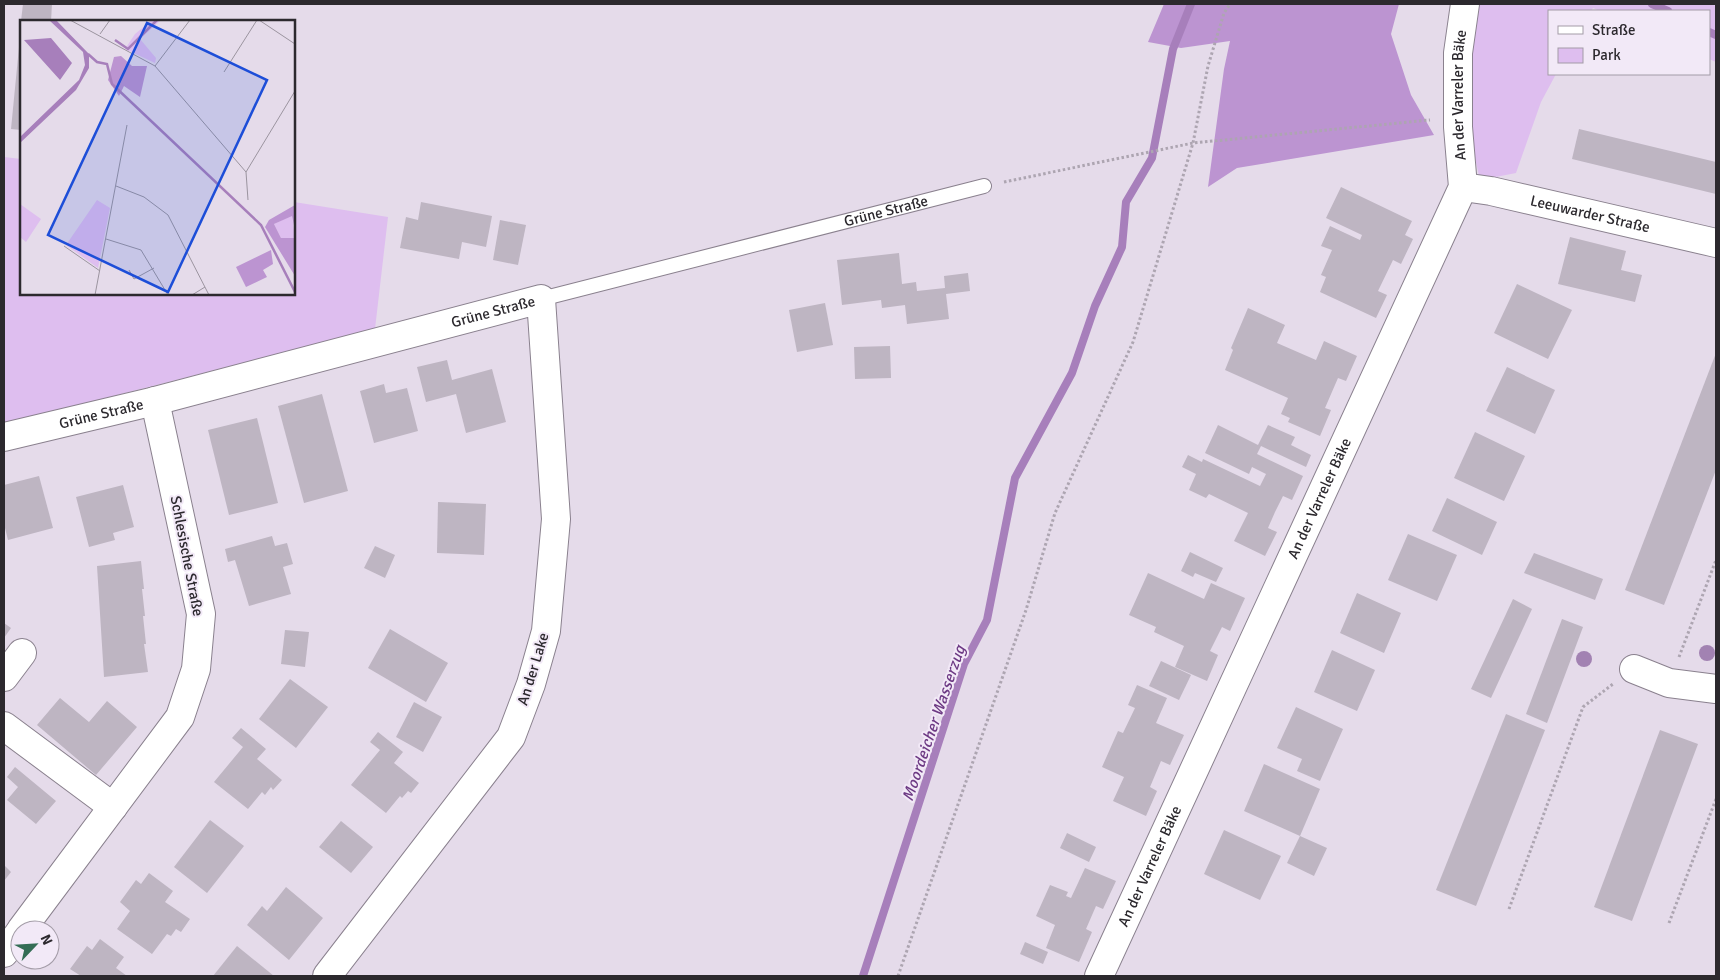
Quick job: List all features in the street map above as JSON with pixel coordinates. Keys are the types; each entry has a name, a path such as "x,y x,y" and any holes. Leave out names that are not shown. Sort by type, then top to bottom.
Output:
{"street":[{"name":"An der Varreler Bäke","path":"1099,976 1463,187 1458,118 1458,53 1465,4"},
{"name":"Leeuwarder Straße","path":"1463,187 1491,191 1716,243"},
{"name":"Grüne Straße","path":"4,437 156,400 541,299"},
{"name":"An der Lake","path":"327,976 511,737 531,684 546,631 556,519 541,299"},
{"name":"Schlesische Straße","path":"29,920 180,718 196,660 201,614 156,400"},
{"path":"4,677 22,653"},
{"path":"1634,668 1669,683 1716,689"},
{"path":"4,726 112,807"}],"lane":[{"name":"Grüne Straße","path":"541,299 984,186"}],"path":[{"path":"898,976 1026,610 1055,513 1133,342 1193,143 1208,66 1224,13 1230,4"},
{"path":"984,186 1111,158 1193,143 1458,118"},
{"path":"1669,683 1716,560"},
{"path":"1509,909 1583,706 1634,668"},
{"path":"1669,923 1716,799"}],"green space":[{"path":"1471,4 1711,4 1716,6 1716,62 1710,59 1710,10 1598,10 1593,8 1592,10 1548,10 1548,75 1555,75 1541,102 1516,173 1480,180 1471,140"},
{"path":"4,157 20,159 20,295 295,295 295,202 388,217 375,329 4,424"}],"shaded area":[{"path":"1164,4 1399,4 1391,34 1411,95 1434,135 1237,168 1208,187 1224,69 1230,41 1181,48 1148,42"}],"building":[{"path":"23,4 52,4 51,20 21,20"},
{"path":"20,37 20,130 11,129"},
{"path":"1579,129 1716,162 1716,194 1572,159"},
{"path":"1341,187 1412,221 1405,235 1413,239 1401,264 1393,260 1378,291 1387,295 1376,318 1320,292 1326,277 1321,275 1332,250 1321,246 1330,226 1360,240 1362,235 1326,218"},
{"path":"421,202 492,216 486,247 462,242 459,259 400,248 406,217 418,220"},
{"path":"500,220 526,225 518,265 493,260"},
{"path":"1570,237 1626,251 1621,270 1642,275 1635,302 1558,284"},
{"path":"899,253 902,284 916,282 917,291 945,288 944,276 968,273 970,291 946,294 949,319 907,324 905,305 882,308 881,300 842,305 837,260"},
{"path":"1517,284 1572,310 1548,359 1494,333"},
{"path":"825,303 833,345 797,352 789,310"},
{"path":"1248,308 1285,325 1277,343 1316,360 1324,341 1357,356 1346,381 1338,378 1325,408 1331,410 1320,436 1288,422 1290,418 1281,414 1288,398 1225,370 1233,350 1231,348"},
{"path":"890,346 891,378 855,379 854,347"},
{"path":"1716,353 1716,470 1664,605 1625,590"},
{"path":"447,360 452,380 492,369 506,422 466,433 456,394 426,402 417,367"},
{"path":"1507,367 1555,390 1535,434 1486,411"},
{"path":"384,384 386,393 407,388 418,431 374,443 360,391"},
{"path":"322,394 348,491 304,503 278,406"},
{"path":"257,418 278,503 229,515 208,430"},
{"path":"1218,425 1258,445 1268,425 1295,437 1291,445 1311,455 1306,467 1261,446 1257,454 1303,476 1292,500 1283,496 1275,512 1268,528 1277,532 1265,556 1234,541 1248,513 1209,494 1206,498 1189,490 1196,474 1182,467 1188,455 1202,462 1203,459 1260,486 1266,474 1252,467 1249,474 1205,453"},
{"path":"1475,432 1525,456 1504,501 1454,478"},
{"path":"39,476 53,528 8,540 4,524 4,485"},
{"path":"123,485 134,527 113,533 115,540 89,547 76,497"},
{"path":"1447,498 1497,522 1482,555 1432,531"},
{"path":"438,502 486,504 484,555 437,553"},
{"path":"1408,534 1457,555 1437,601 1388,580"},
{"path":"272,536 275,546 287,543 293,564 283,567 291,594 249,606 235,560 228,562 225,549"},
{"path":"375,546 395,555 385,578 364,568"},
{"path":"1190,552 1223,568 1216,582 1195,573 1193,577 1181,571"},
{"path":"1534,553 1603,579 1595,600 1524,573"},
{"path":"141,561 145,616 143,616 146,644 144,644 148,672 104,677 97,566"},
{"path":"1148,573 1204,599 1211,583 1245,598 1230,631 1222,627 1210,651 1218,655 1207,681 1175,667 1184,646 1154,632 1156,627 1129,615"},
{"path":"1357,593 1401,613 1384,653 1340,633"},
{"path":"1513,599 1532,609 1491,698 1471,689"},
{"path":"1562,619 1583,627 1547,723 1526,714"},
{"path":"4,623 11,628 4,638"},
{"path":"390,629 448,663 426,702 368,668"},
{"path":"285,630 309,632 305,667 281,664"},
{"path":"1332,650 1375,670 1357,711 1314,692"},
{"path":"1161,661 1191,675 1179,700 1149,686"},
{"path":"290,679 328,707 296,748 259,719"},
{"path":"1137,685 1167,698 1156,723 1184,735 1170,765 1161,761 1150,787 1157,791 1146,816 1113,801 1124,777 1102,767 1118,731 1123,733 1135,708 1128,705"},
{"path":"60,698 89,722 107,701 137,727 96,775 37,725"},
{"path":"414,702 442,717 423,752 396,737"},
{"path":"1296,707 1343,729 1320,781 1297,771 1302,759 1277,748"},
{"path":"1506,714 1545,730 1476,906 1436,890"},
{"path":"241,728 266,749 257,759 282,780 273,790 271,787 265,795 262,792 248,809 214,782 243,747 232,738"},
{"path":"1660,730 1698,744 1632,921 1594,907"},
{"path":"378,732 403,752 394,763 419,783 411,793 408,791 402,798 400,796 386,813 351,785 380,750 370,742"},
{"path":"1264,764 1320,789 1300,836 1244,811"},
{"path":"15,767 56,801 36,824 7,800 18,787 7,777"},
{"path":"210,820 244,846 207,893 174,867"},
{"path":"341,821 373,847 351,873 319,847"},
{"path":"1224,830 1281,856 1260,900 1204,874"},
{"path":"1067,833 1096,847 1089,862 1060,848"},
{"path":"1300,836 1327,848 1314,876 1287,863"},
{"path":"4,865 11,872 4,881"},
{"path":"1085,868 1116,881 1103,909 1096,906 1086,929 1092,932 1079,962 1046,948 1055,925 1036,916 1050,885 1068,892 1066,896 1071,898"},
{"path":"149,873 173,891 165,902 190,919 181,932 176,929 171,936 167,934 152,954 117,929 130,911 120,902 136,880 141,884"},
{"path":"286,887 323,918 289,960 247,925 262,906 267,911"},
{"path":"100,939 124,957 116,968 127,976 81,976 70,969 87,946 92,950"},
{"path":"1025,942 1048,952 1043,964 1020,954"},
{"path":"237,946 274,976 213,976"}],"waterway":[{"name":"Moordeicher Wasserzug","path":"863,976 964,664 987,620 1015,478 1072,373 1095,306 1122,247 1126,202 1152,158 1173,49 1191,4"},
{"path":"1652,4 1666,10"},
{"path":"1710,32 1716,35"}]}
